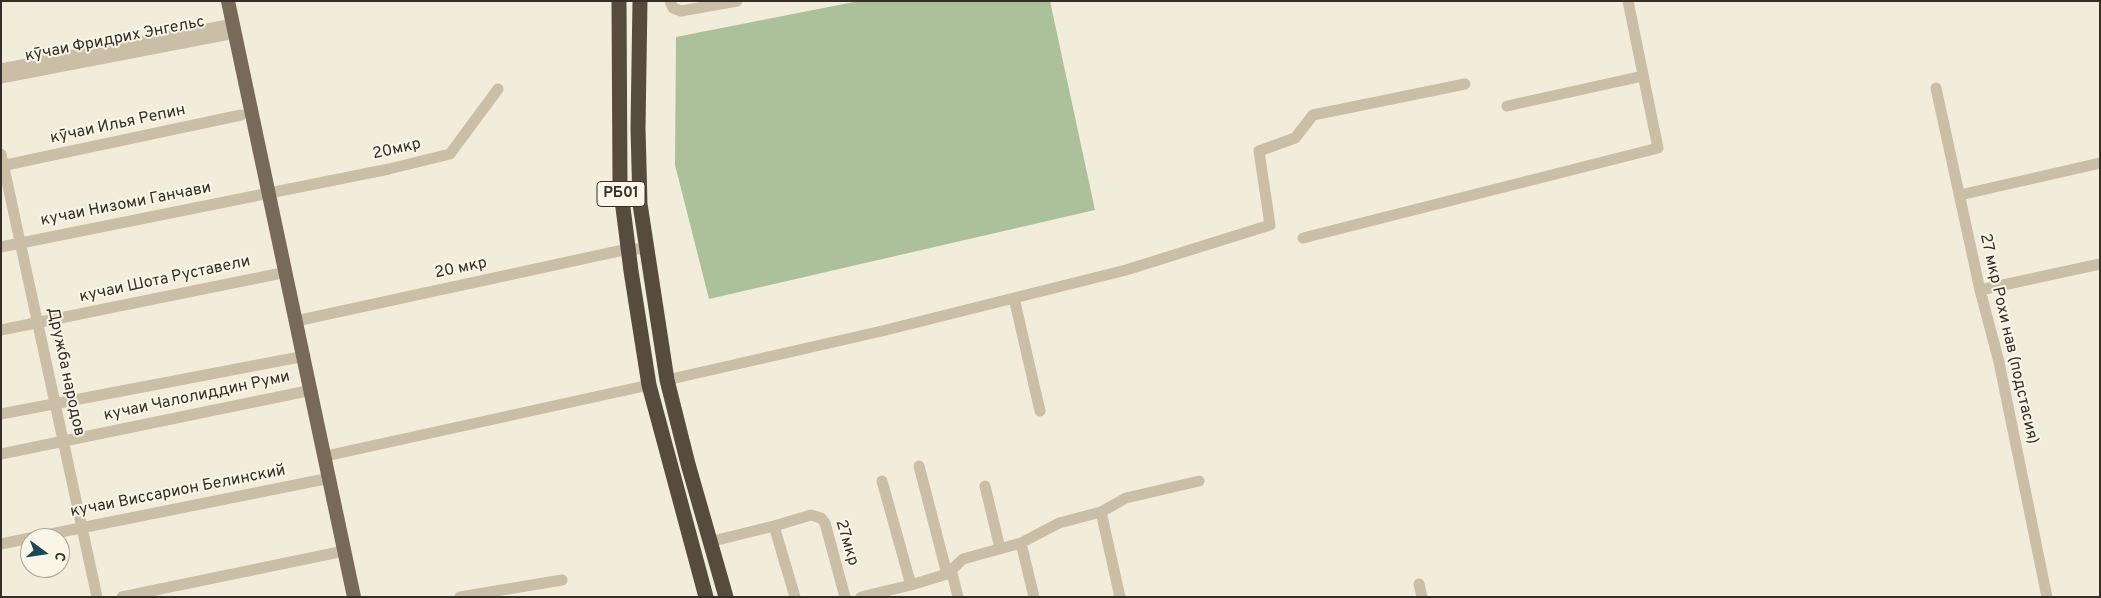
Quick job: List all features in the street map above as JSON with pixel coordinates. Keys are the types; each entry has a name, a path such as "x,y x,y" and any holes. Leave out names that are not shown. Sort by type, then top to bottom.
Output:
{"highway":[{"name":"РБ01","path":"619,1 620,184 628,249 649,385 706,597"},
{"name":"РБ01","path":"640,1 638,128 640,204 667,380 709,542 726,597"}],"main road":[{"path":"228,1 266,193 298,321 354,597"}],"street":[{"path":"670,1 673,8 682,11 737,1"},
{"path":"1303,238 1658,148 1628,1"},
{"name":"кӯчаи Фридрих Энгельс","path":"1,69 234,28"},
{"name":"кӯчаи Фридрих Энгельс","path":"1,78 234,28"},
{"path":"1507,106 1643,76"},
{"path":"667,380 882,331 1126,270 1270,225 1259,151 1295,138 1313,115 1465,84"},
{"name":"27 мкр Рохи нав (подстасия)","path":"1936,88 1980,290 1999,362 2046,597"},
{"name":"20мкр","path":"266,193 389,169 450,154 498,89"},
{"name":"кӯчаи Илья Репин","path":"2,162 241,115"},
{"name":"Дружба народов","path":"2,162 97,597"},
{"path":"1960,195 2100,163"},
{"name":"кучаи Низоми Ганчави","path":"1,247 266,193"},
{"name":"20 мкр","path":"298,321 628,249 647,249"},
{"path":"1980,290 2100,264"},
{"name":"кучаи Шота Руставели","path":"1,330 277,274"},
{"path":"1014,298 1040,410"},
{"name":"кучаи Чалолиддин Руми","path":"1,414 304,356"},
{"path":"326,456 649,385"},
{"name":"кучаи Чалолиддин Руми","path":"1,454 312,390"},
{"path":"918,466 958,597"},
{"name":"кучаи Виссарион Белинский","path":"70,530 330,478"},
{"path":"882,481 911,586"},
{"path":"862,597 897,592 949,572 963,559 1021,543 1059,524 1101,512 1126,498 1199,481"},
{"path":"985,486 1000,548"},
{"path":"1101,512 1120,597"},
{"name":"27мкр","path":"709,542 811,515 821,518 825,523 845,597"},
{"path":"774,526 795,597"},
{"name":"кучаи Виссарион Белинский","path":"1,544 20,540"},
{"path":"1021,543 1034,597"},
{"path":"122,597 344,551"},
{"path":"460,597 562,580"},
{"path":"1419,584 1422,597"}],"green space":[{"path":"859,1 1050,1 1095,210 709,299 675,165 676,37"}]}
